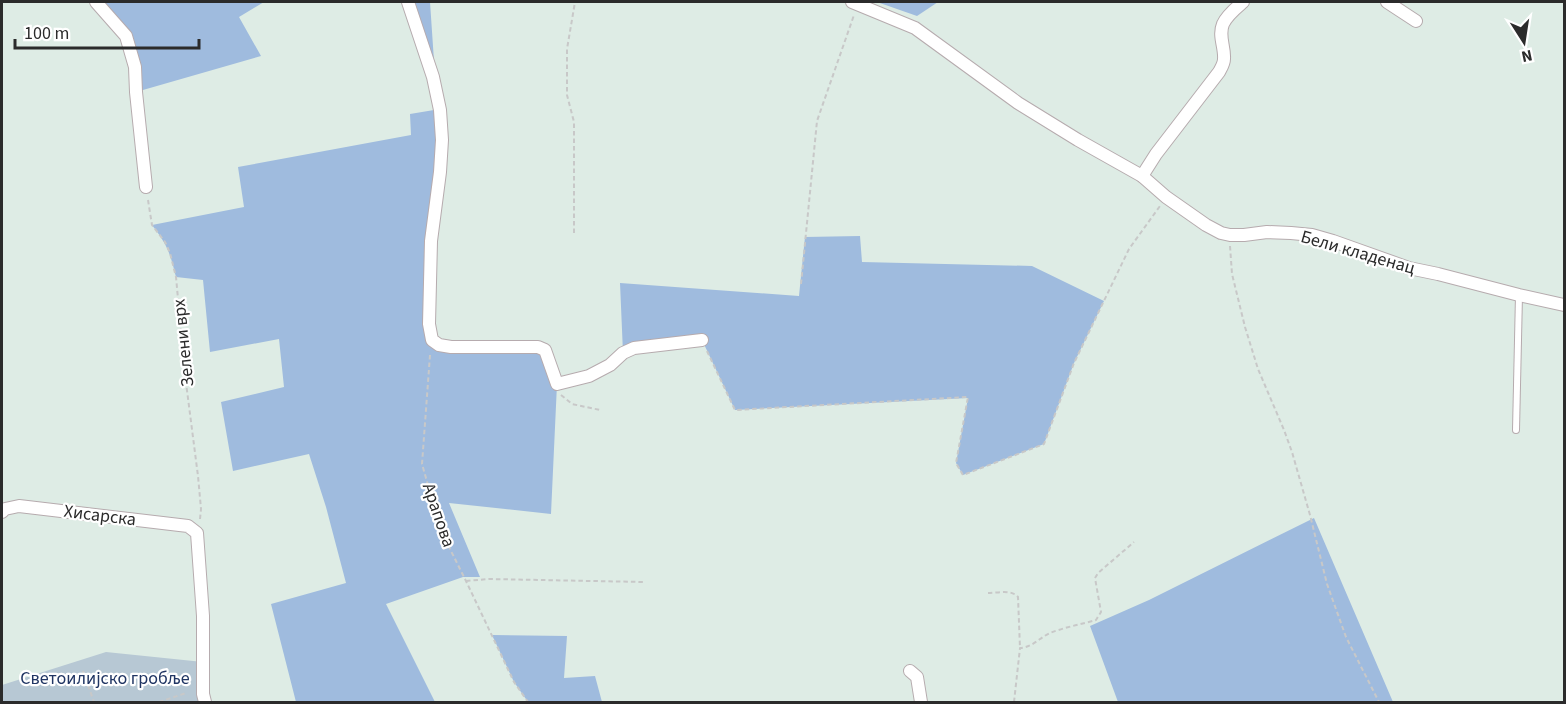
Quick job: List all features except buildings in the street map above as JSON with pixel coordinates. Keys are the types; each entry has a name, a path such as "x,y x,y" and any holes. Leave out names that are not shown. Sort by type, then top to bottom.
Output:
{"street":[{"path":"96,2 126,36 135,67 146,187"},
{"path":"408,2 433,77 440,110 442,140 440,172 431,242 429,324 432,340 439,345 451,347 538,346 545,350 557,384 589,376 634,348 702,340"},
{"path":"1142,176 1156,154 1219,72 1225,57 1221,31 1223,24 1243,2"},
{"path":"1388,2 1416,21"},
{"name":"Бели кладенац","path":"855,3 915,28 1018,104 1142,176 1166,197 1221,233 1230,235 1267,232 1312,235 1343,244 1391,263 1564,306"},
{"name":"Хисарска","path":"2,512 5,509 19,506 58,510 188,526 197,533"},
{"path":"197,533 203,616 204,702"},
{"path":"910,671 917,677 921,702"}],"lane":[{"path":"1516,430 1518,296"}],"path":[{"path":"574,233 574,122 567,95 567,49 575,2"},
{"path":"801,284 817,121 855,3"},
{"name":"Зелени врх","path":"146,187 152,225 165,242 177,277 185,375 201,509 197,533"},
{"path":"702,340 735,411 968,397 956,463 963,474 1044,444 1074,363 1129,249 1166,197"},
{"path":"1230,235 1232,274 1251,348 1292,452 1336,610 1359,664 1379,702"},
{"name":"Арапова","path":"432,340 422,464 441,531 514,682 528,702"},
{"path":"557,384 562,397 572,404 600,410"},
{"path":"1020,648 1036,644 1049,634 1096,620 1101,612 1095,578 1134,542"},
{"path":"466,581 489,579 643,582"},
{"path":"988,593 1011,592 1018,597 1020,648 1014,702"},
{"path":"83,671 94,702"},
{"path":"159,702 186,693"}],"shaded area":[{"path":"96,2 264,2 239,17 261,56 136,92 126,36"},
{"path":"408,2 430,2 440,108 433,77"},
{"path":"877,2 938,2 917,16"},
{"path":"440,109 442,153 431,241 429,323 431,340 439,345 451,347 538,347 545,350 557,384 551,514 449,503 480,577 463,577 386,604 435,702 296,702 271,604 346,583 309,454 233,471 221,402 284,387 279,339 210,352 203,280 176,277 168,250 152,225 244,207 238,167 411,135 410,114"},
{"path":"860,236 862,262 1032,266 1104,301 1074,363 1044,444 963,475 956,463 968,398 735,410 702,340 623,353 620,283 799,296 805,237"},
{"path":"1314,518 1393,702 1118,702 1090,626 1149,600"},
{"path":"492,635 567,636 564,678 595,676 602,702 528,702 514,682"}],"green space":[{"name":"Светоилијско гробље","path":"106,652 203,662 205,702 2,702 2,685"}]}
